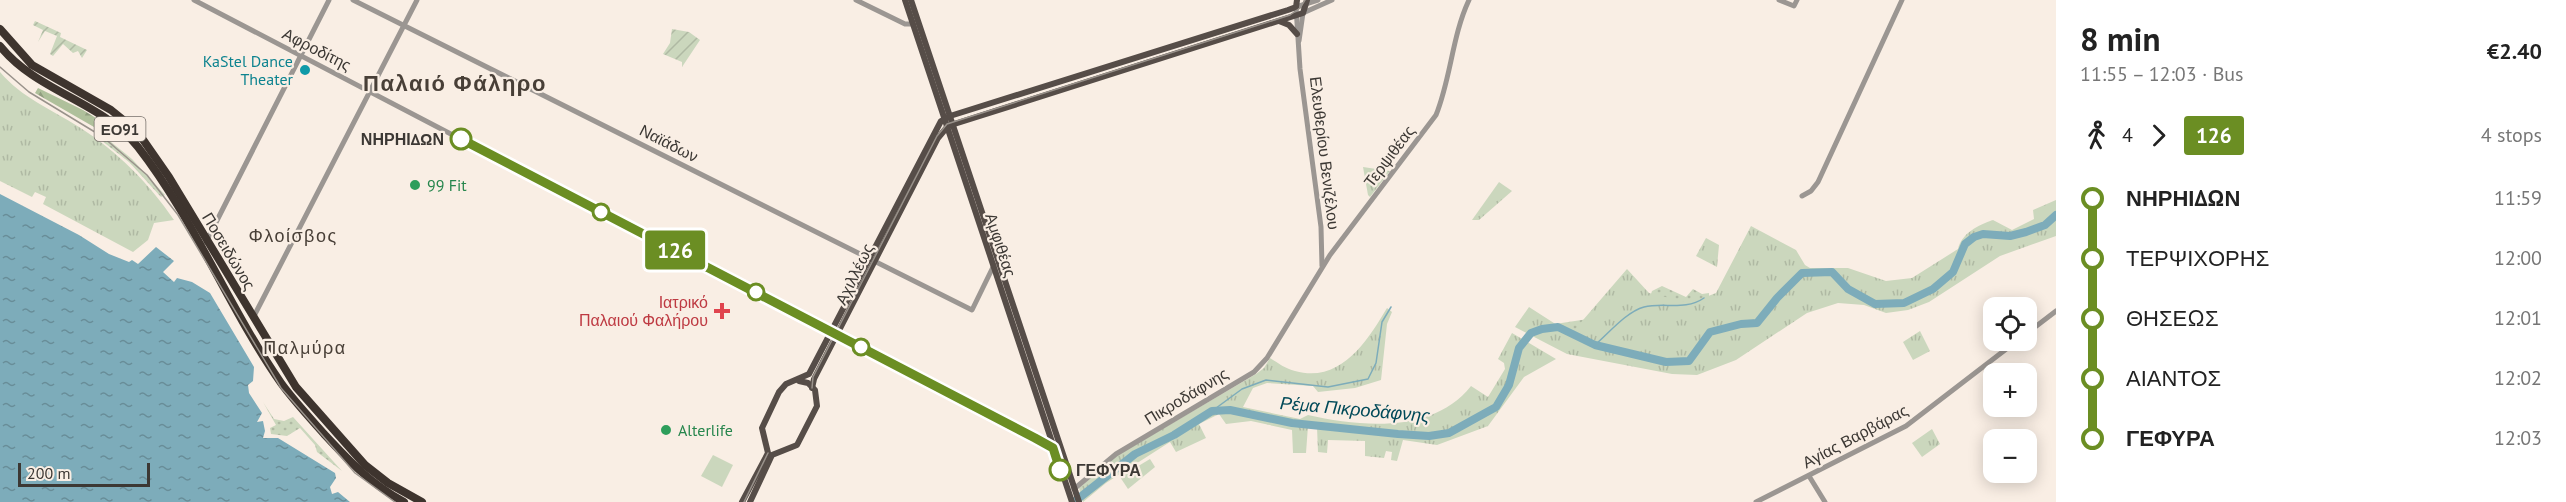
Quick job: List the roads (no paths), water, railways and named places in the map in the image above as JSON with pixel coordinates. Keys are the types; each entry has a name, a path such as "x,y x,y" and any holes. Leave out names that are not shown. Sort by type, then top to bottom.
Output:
{"highway":[{"name":"Ποσειδώνος","path":"0,29 32,65 111,110 131,125 152,150 296,387 365,465 388,483 422,502"},
{"name":"Ποσειδώνος","path":"0,46 27,73 108,119 128,136 165,186 233,305 275,373 296,402 363,476 404,502"}],"main road":[{"name":"Αμφιθέας","path":"905,0 950,125 1073,496"},
{"name":"Αμφιθέας","path":"911,0 947,117"},
{"name":"Ελευθερίου Βενιζέλου","path":"1300,14 1306,2"},
{"path":"947,117 1297,3"},
{"path":"950,125 1300,14"},
{"path":"1279,21 1289,25 1298,38"},
{"name":"Αχιλλέως","path":"798,381 809,374 934,130 947,117"},
{"name":"Αχιλλέως","path":"812,388 814,379 938,138 950,125"},
{"path":"742,502 770,454 791,448 799,442 816,407 817,397 812,388 798,381 789,383 781,390 764,422 762,432 770,454 750,502"},
{"name":"Αμφιθέας","path":"1053,438 1053,448 1073,496"},
{"path":"767,444 781,451"},
{"path":"1073,496 1079,502"}],"street":[{"name":"Αφροδίτης","path":"194,0 1053,448"},
{"path":"202,249 329,0"},
{"name":"Ναϊάδων","path":"353,0 972,310 996,264"},
{"path":"253,318 259,302 417,0"},
{"path":"856,0 904,24 913,24"},
{"path":"1297,3 1318,0"},
{"path":"1300,14 1332,0"},
{"name":"Τερψιθέας","path":"1297,312 1322,267 1436,115 1445,93 1461,18 1469,0"},
{"path":"1779,0 1796,3"},
{"path":"1802,195 1811,191 1818,182 1902,0"},
{"name":"Ελευθερίου Βενιζέλου","path":"1297,3 1300,14 1298,38 1300,69 1322,227 1322,267"},
{"path":"201,229 214,226"},
{"path":"233,305 259,302"},
{"name":"Πικροδάφνης","path":"1073,496 1116,454 1260,368 1297,312"},
{"path":"2037,326 2056,312"},
{"name":"Αγίας Βαρβάρας","path":"1756,502 1906,426 2004,351"},
{"name":"Αφροδίτης","path":"1035,438 1053,438"},
{"path":"1809,476 1825,502"}],"water":[{"path":"0,194 79,235 109,254 129,262 132,260 138,264 156,247 174,261 163,272 174,282 177,278 192,282 210,293 254,367 253,381 248,385 249,393 262,413 257,422 263,421 265,431 263,438 278,438 335,473 336,478 330,487 332,494 338,492 350,502 0,502"}],"waterway":[{"name":"Ρέμα Πικροδάφνης","path":"1074,502 1135,454 1174,435 1212,411 1230,410 1292,423 1398,434 1429,436 1449,433 1496,407 1509,385 1519,348 1531,333 1542,329 1558,327 1595,345 1666,362 1689,361 1710,332 1741,324 1757,323 1777,298 1802,273 1832,272 1848,289 1875,304 1904,303 1933,289 1953,272 1965,244 1974,237 1983,234 2010,236 2026,232 2045,225 2056,215"},
{"path":"1595,345 1624,318 1637,310 1652,306 1689,304 1704,298"},
{"path":"1212,411 1242,389 1266,380 1328,387 1368,379 1376,363 1382,322 1391,307"}],"tram line":[{"path":"812,388 813,377 937,136 947,124 1290,15 1300,8 1305,0"},
{"path":"0,67 29,92 103,137 147,175 178,215 281,388 355,473 395,502"},
{"path":"744,502 768,453"}],"place":[{"name":"KaStel Dance Theater","path":"305,70"},
{"name":"ΝΗΡΗΙΔΩΝ","path":"461,139"},
{"name":"99 Fit","path":"415,185"},
{"name":"Ιατρικό Παλαιού Φαλήρου","path":"722,311"},
{"name":"Alterlife","path":"666,430"},
{"name":"ΓΕΦΥΡΑ","path":"1060,470"}],"district":[{"name":"Παλαιό Φάληρο","path":"455,83"},
{"name":"Φλοίσβος","path":"293,235"},
{"name":"Παλμύρα","path":"305,347"}]}
